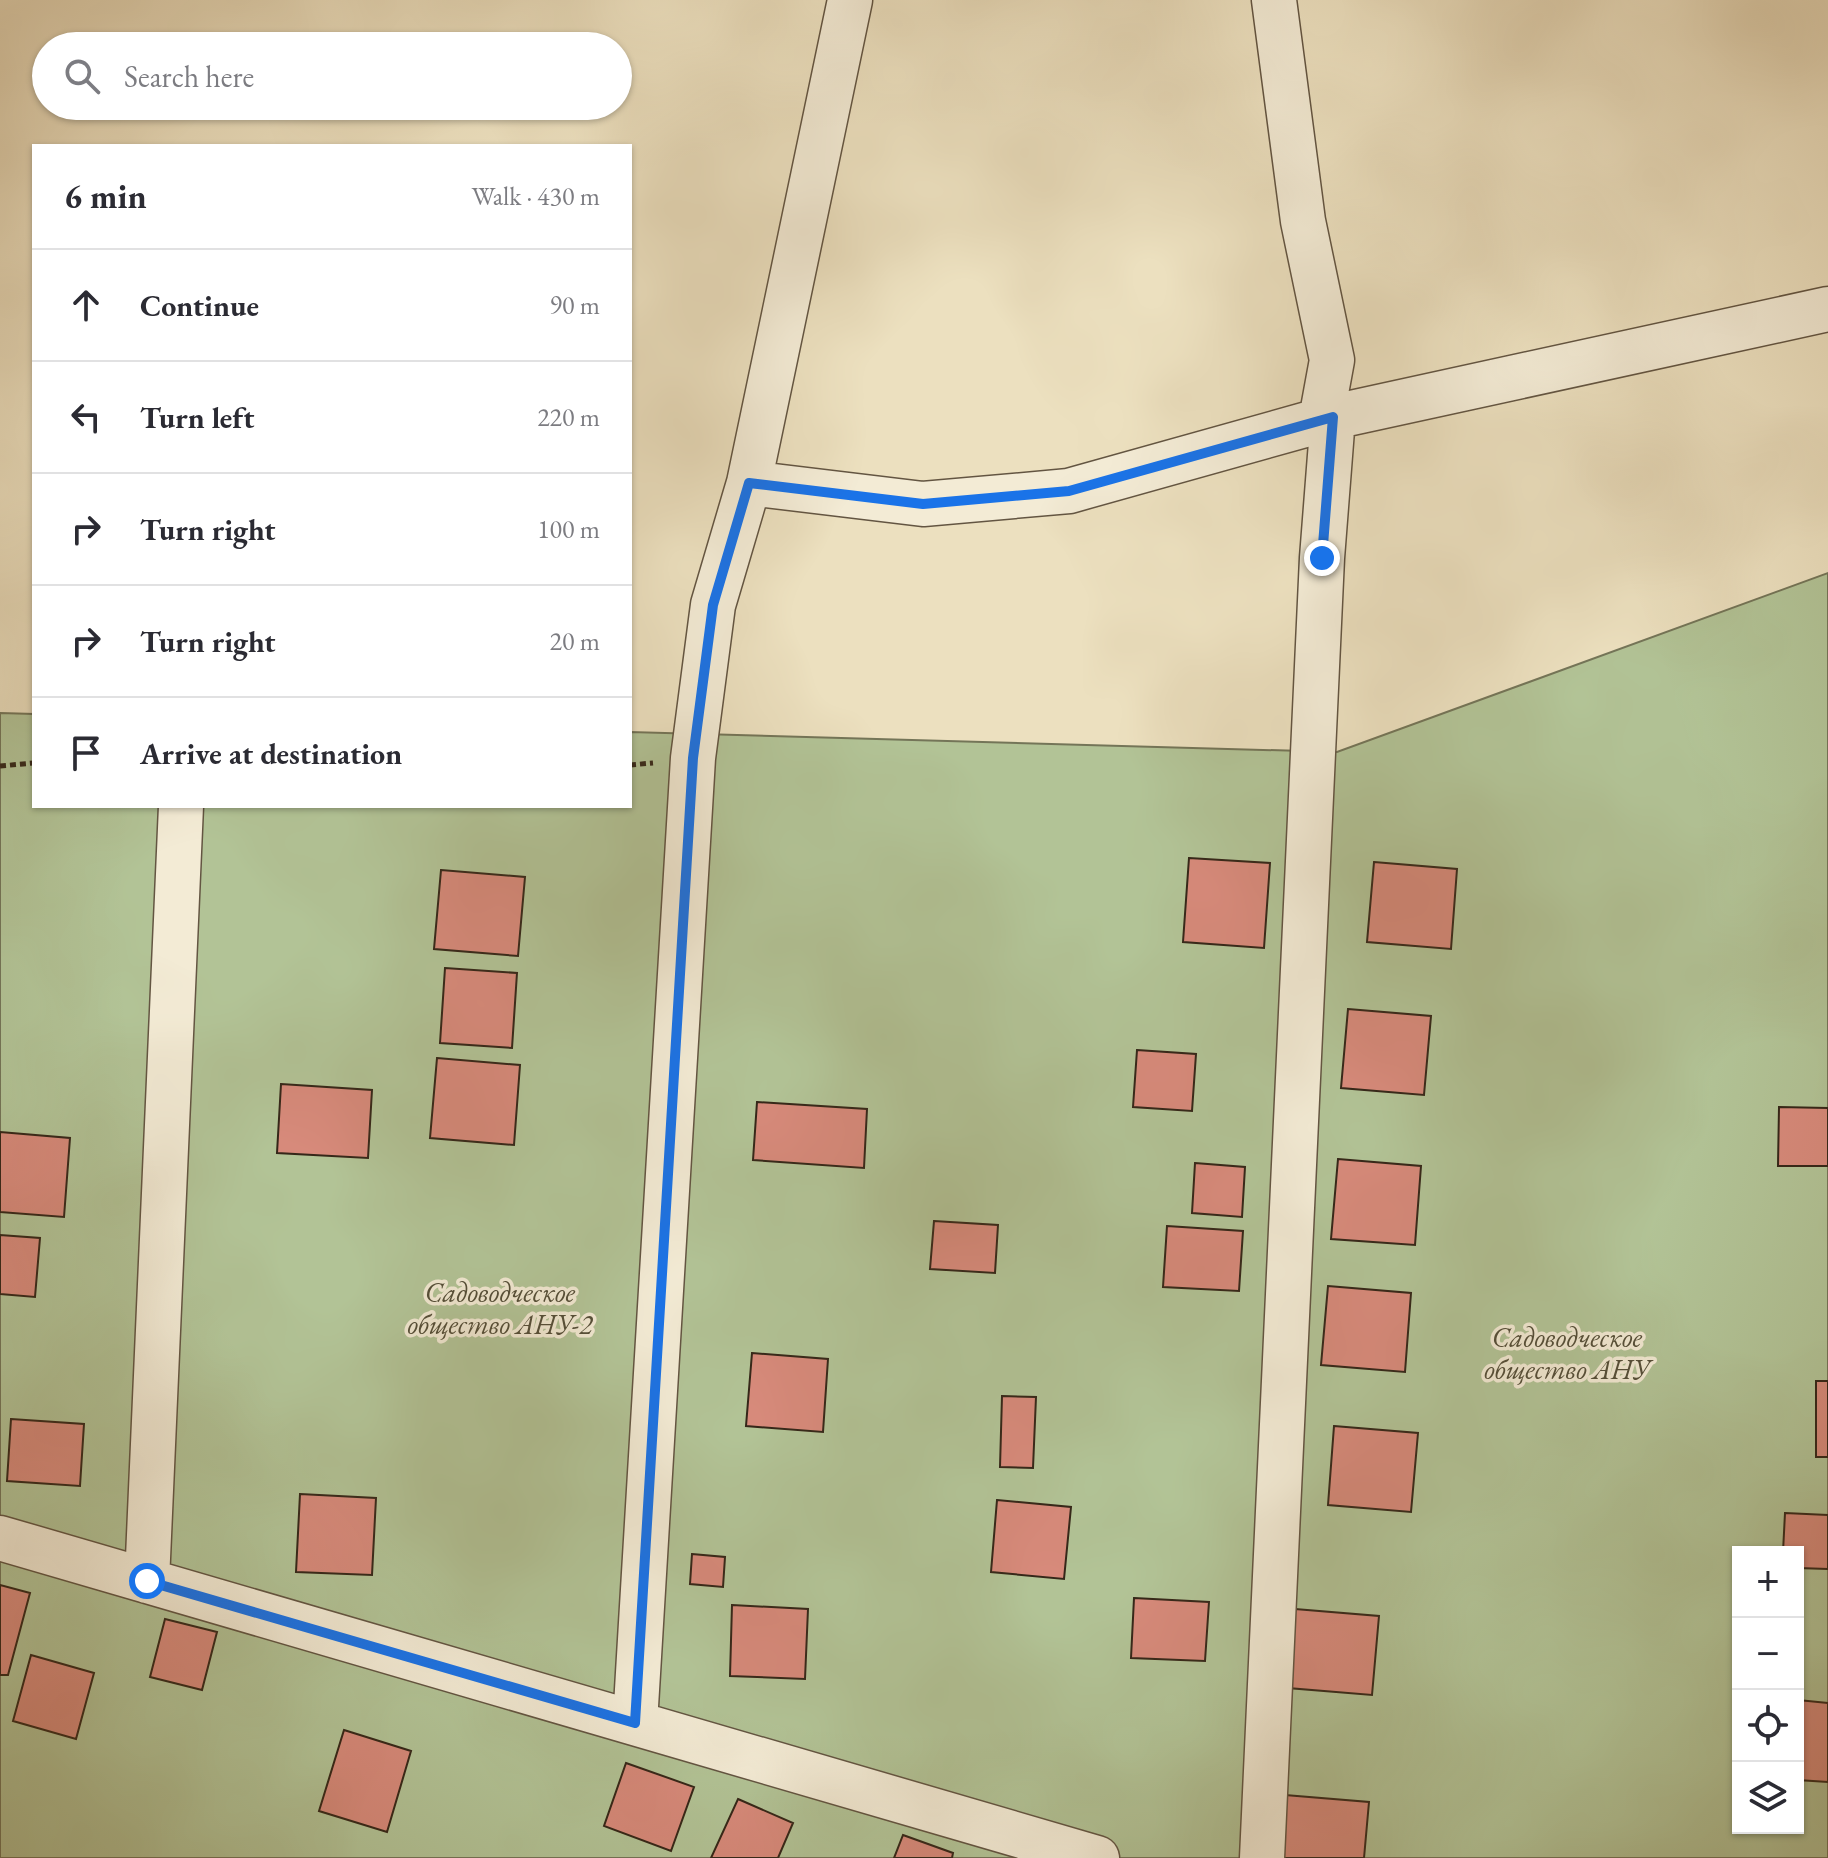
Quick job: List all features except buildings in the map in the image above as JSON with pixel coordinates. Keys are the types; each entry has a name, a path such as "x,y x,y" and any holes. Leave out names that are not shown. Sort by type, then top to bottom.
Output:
{"street":[{"path":"635,1723 693,758 713,605 749,483 850,0"},
{"path":"1262,1858 1332,360 1303,221 1274,0"},
{"path":"749,483 923,504 1069,491 1327,419 1828,309"},
{"path":"147,1581 181,808"},
{"path":"0,1538 1097,1858"}],"path":[{"path":"0,766 32,763"}],"green space":[{"name":"Садоводческое общество АНУ-2","path":"1828,573 1828,1858 0,1858 0,713 32,714 32,808 632,808 632,732 1337,752"}],"route":[{"path":"147,1581 635,1723 693,758 713,605 749,483 923,504 1069,491 1333,417 1322,558"}],"park label":[{"name":"Садоводческое общество АНУ","path":"1567,1353"}]}
